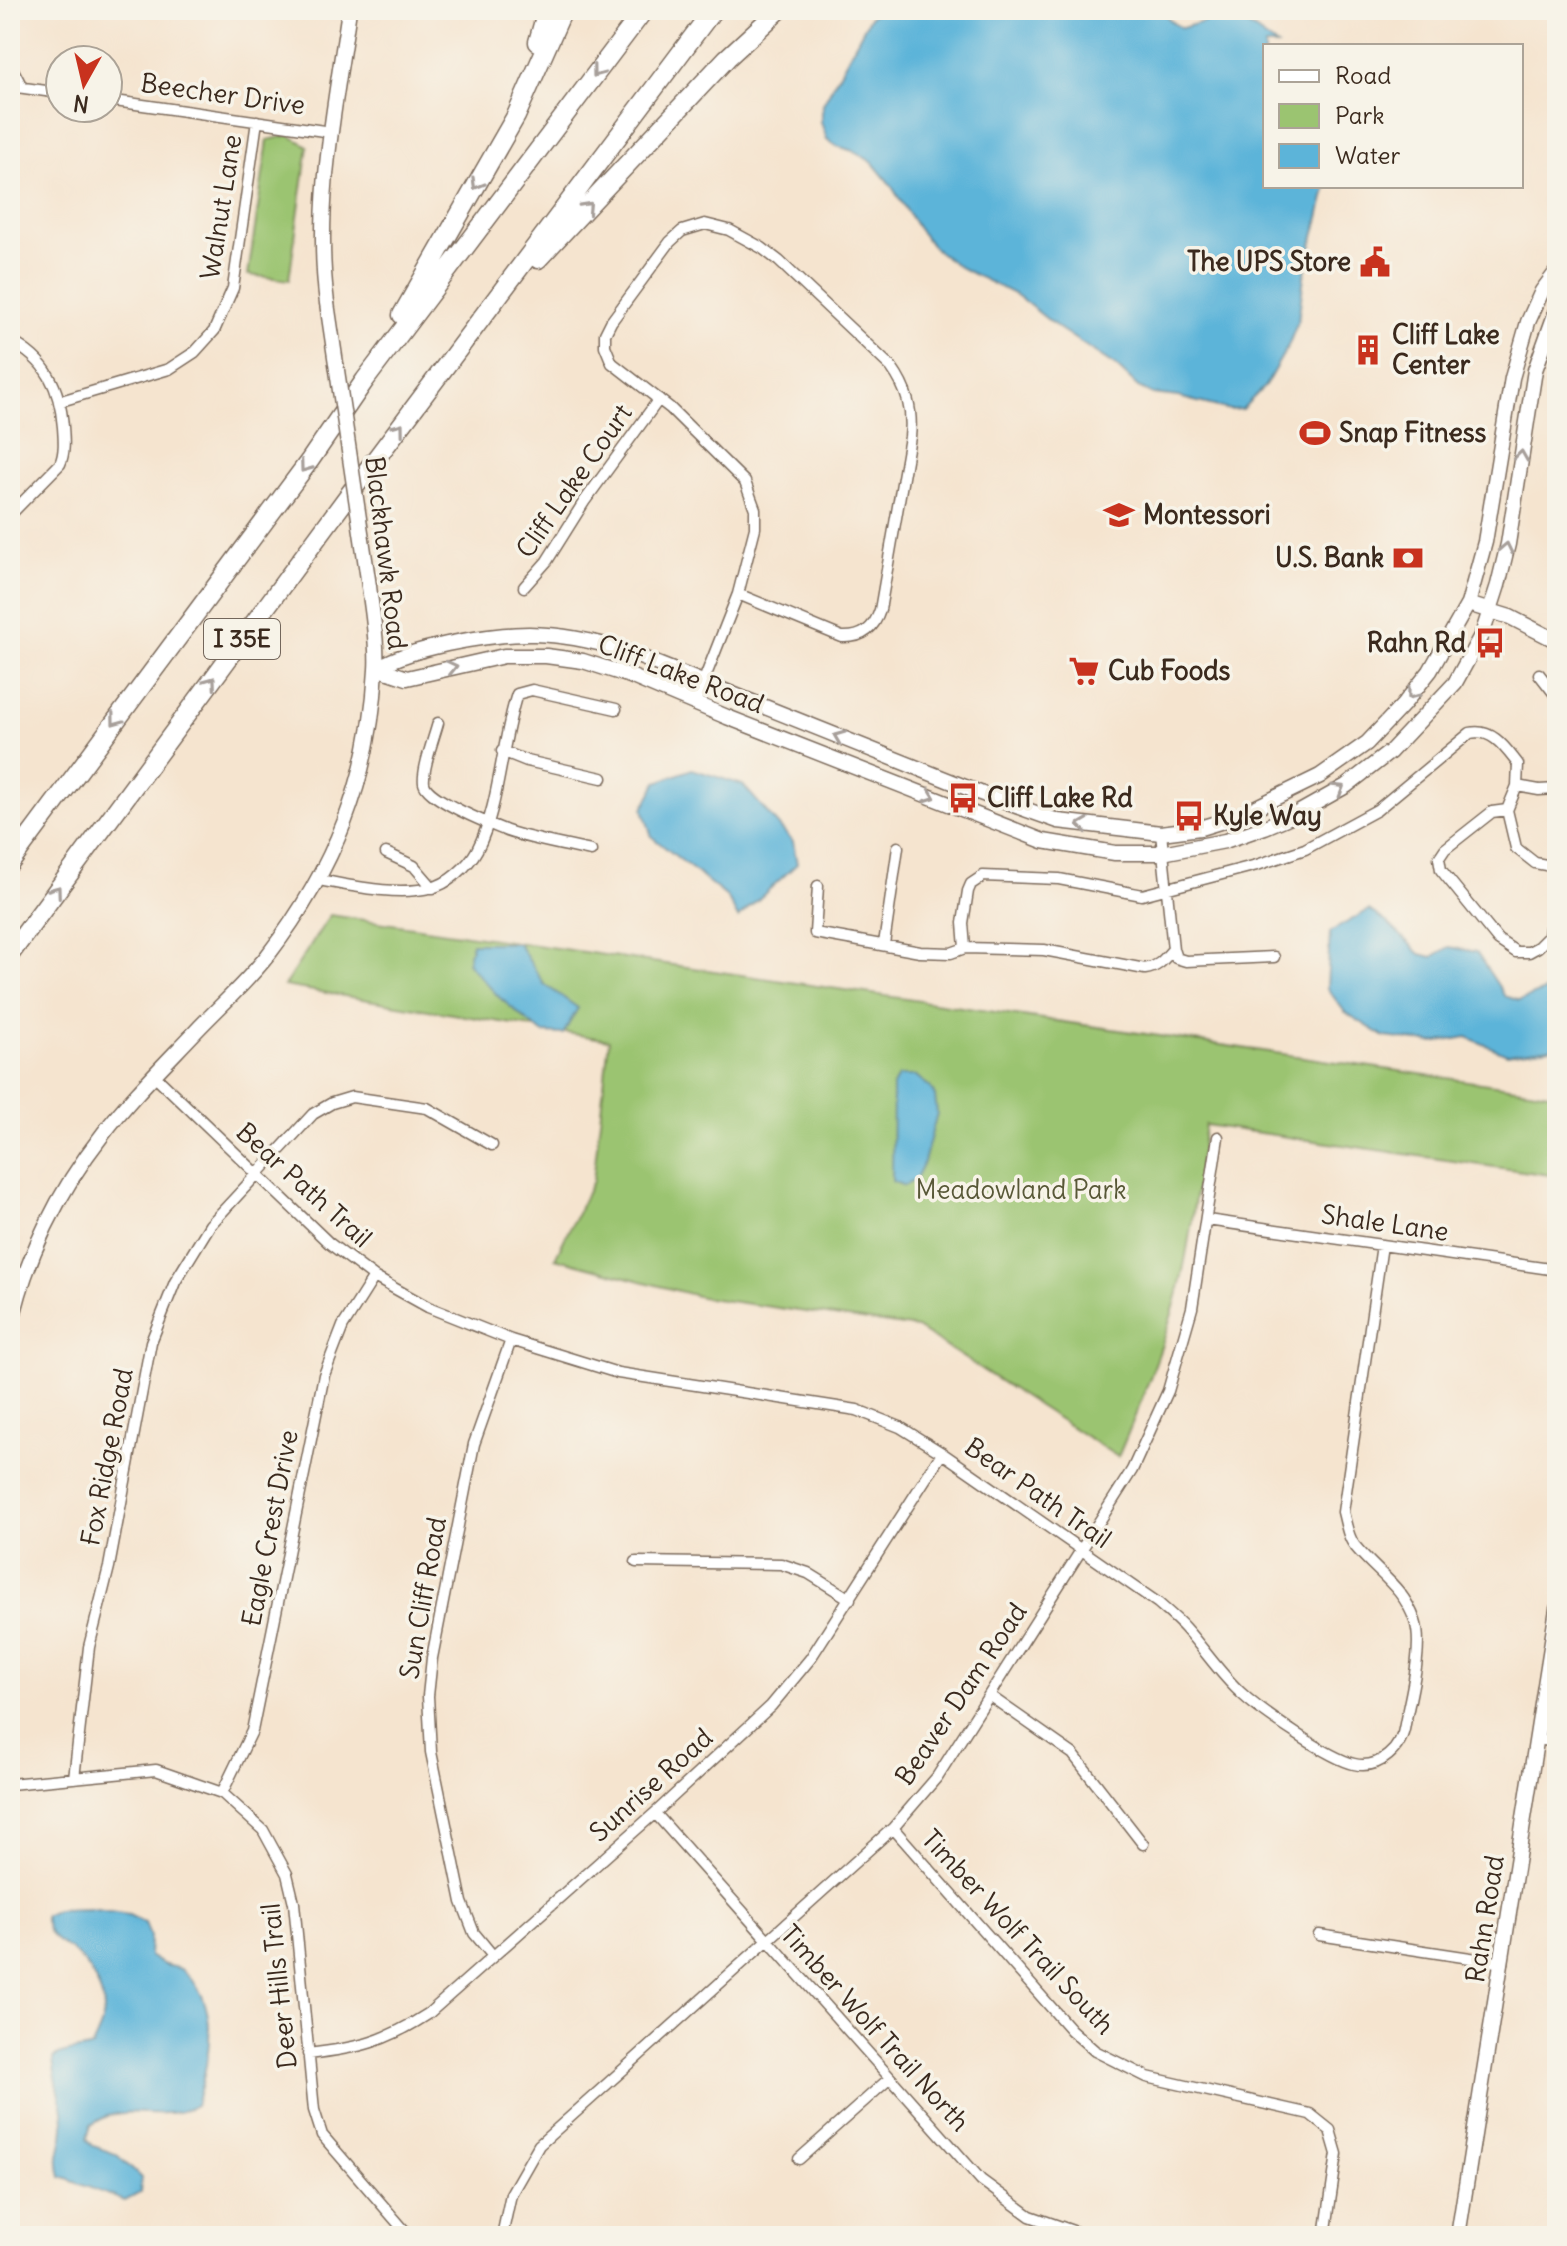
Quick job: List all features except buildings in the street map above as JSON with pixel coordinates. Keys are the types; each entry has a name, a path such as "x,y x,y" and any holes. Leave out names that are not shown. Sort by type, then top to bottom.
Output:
{"highway":[{"path":"516,116 547,10"},
{"path":"365,380 516,116 563,10"},
{"name":"I 35E","path":"10,863 310,460 365,380 644,10"},
{"name":"I 35E","path":"10,954 713,10"},
{"path":"476,325 727,58 779,10"}],"street":[{"name":"Blackhawk Road","path":"10,1330 38,1242 67,1186 103,1134 154,1075 267,957 319,880 342,832 359,780 370,727 377,668 369,586 327,303 321,227 349,10"},
{"path":"10,64 22,87"},
{"path":"10,86 44,90"},
{"name":"Beecher Drive","path":"124,102 331,132"},
{"name":"Walnut Lane","path":"61,401 169,369 195,352 214,331 233,288 257,121"},
{"path":"695,703 738,594 755,528 755,509 750,491 740,474 659,399 612,363 606,353 605,334 670,242 682,231 705,224 729,230 771,254 884,359 903,385 911,415 910,437 880,610 874,624 863,634 842,637 738,594"},
{"name":"Cliff Lake Road","path":"377,668 401,654 494,634 539,633 584,639 620,649 980,793 1058,821 1161,833 1200,828 1236,817 1320,776 1367,743 1430,671 1468,604 1485,542 1512,378 1528,322 1542,291 1557,271"},
{"name":"Cliff Lake Road","path":"377,668 407,678 504,656 546,656 583,661 630,676 1043,841 1115,853 1162,853 1225,841 1265,827 1346,786 1390,752 1455,683 1491,611 1508,544 1535,370 1557,309"},
{"path":"10,341 34,357 51,377 61,401 64,457 10,515"},
{"name":"Cliff Lake Court","path":"524,587 547,561 584,502 659,399"},
{"path":"1468,604 1510,617 1557,641"},
{"path":"1539,674 1557,697"},
{"path":"319,880 389,890 433,888 456,874 476,852 488,822 517,694 525,690 616,709"},
{"path":"438,723 425,773 427,791 439,800 508,831 591,851"},
{"path":"965,948 963,923 968,891 971,884 983,876 1059,879 1129,895 1152,895 1165,888 1257,865 1305,849 1377,810 1470,733 1478,731 1490,734 1518,764 1517,786 1507,810 1516,848 1535,863 1557,867"},
{"path":"502,751 527,761 602,778"},
{"path":"1517,786 1557,789"},
{"path":"1507,810 1492,812 1445,849 1439,858 1441,870 1498,940 1516,952 1529,952 1549,936 1557,879"},
{"path":"1161,833 1165,888 1176,958 1186,961 1274,957"},
{"path":"884,944 898,847"},
{"path":"386,853 414,866 433,888"},
{"path":"818,886 815,933 920,952 951,953 965,948 1044,950 1145,969 1161,964 1173,949"},
{"name":"Bear Path Trail","path":"154,1075 329,1243 374,1277 428,1307 511,1340 618,1373 857,1410 900,1427 1158,1603 1184,1626 1239,1692 1269,1716 1343,1761 1358,1765 1372,1764 1386,1758 1404,1733 1417,1647 1417,1624 1402,1592 1353,1544 1343,1512 1382,1245"},
{"name":"Fox Ridge Road","path":"74,1778 89,1647 109,1567 151,1342 175,1282 210,1225 313,1114 332,1103 352,1097 427,1108 492,1145"},
{"name":"Beaver Dam Road","path":"502,2236 511,2194 539,2145 893,1828 937,1777 990,1696 1132,1470 1168,1391 1192,1308 1218,1137"},
{"name":"Shale Lane","path":"1207,1220 1557,1270"},
{"name":"Eagle Crest Drive","path":"222,1793 252,1731 324,1375 343,1326 374,1277"},
{"name":"Sun Cliff Road","path":"493,1956 474,1933 462,1902 431,1752 428,1696 432,1658 474,1444 511,1340"},
{"name":"Sunrise Road","path":"308,2054 358,2048 399,2033 428,2014 771,1706 810,1659 942,1453"},
{"path":"636,1562 781,1564 808,1573 850,1599"},
{"name":"Rahn Road","path":"1458,2236 1557,1609"},
{"path":"990,1696 1073,1754 1143,1844"},
{"path":"1537,1739 1557,1742"},
{"name":"Deer Hills Trail","path":"10,1784 156,1770 222,1793 263,1830 287,1874 294,1903 314,2110 322,2135 404,2230 413,2236"},
{"name":"Timber Wolf Trail North","path":"655,1813 981,2180 1030,2216 1087,2236"},
{"name":"Timber Wolf Trail South","path":"893,1828 1071,2030 1095,2051 1147,2077 1310,2114 1330,2130 1337,2154 1325,2235"},
{"path":"1319,1935 1503,1963"},
{"path":"799,2159 890,2078"}],"green space":[{"path":"289,135 308,146 289,280 248,275 268,140"},
{"name":"Meadowland Park","path":"330,915 1557,1094 1557,1176 1205,1125 1180,1285 1155,1364 1118,1457 917,1328 701,1297 555,1258 593,1181 609,1040 284,986"}],"water":[{"path":"878,10 1161,10 1182,28 1223,16 1238,18 1274,44 1263,44 1263,188 1326,188 1304,276 1298,321 1265,386 1242,409 1230,410 1153,394 1138,387 1116,366 1057,327 1018,296 959,267 934,248 873,163 827,139 821,122 823,104 870,17"},
{"path":"692,769 743,785 793,842 797,864 738,918 727,897 652,837 643,809 657,782"},
{"path":"1369,910 1388,923 1420,954 1432,957 1449,947 1476,952 1505,996 1519,1001 1557,986 1557,1043 1550,1048 1507,1054 1467,1037 1433,1043 1385,1037 1345,1012 1327,988 1330,932"},
{"path":"472,943 518,943 544,984 578,1008 563,1034 542,1033 500,998 467,963"},
{"path":"898,1076 916,1076 930,1087 935,1096 937,1113 924,1162 915,1180 904,1186 892,1181 893,1086"},
{"path":"90,1909 129,1915 145,1923 150,1936 149,1956 182,1970 195,1983 208,2015 208,2052 196,2105 174,2112 119,2113 91,2125 87,2138 93,2146 116,2154 141,2178 140,2193 125,2201 61,2177 59,2168 64,2118 53,2058 92,2047 102,2024 104,2010 99,1989 88,1969 74,1952 53,1937 44,1916 56,1910"}],"place":[{"name":"The UPS Store","path":"1375,262"},
{"name":"Cliff Lake Center","path":"1368,350"},
{"name":"Snap Fitness","path":"1315,433"},
{"name":"Montessori","path":"1119,515"},
{"name":"U.S. Bank","path":"1408,558"},
{"name":"Rahn Rd","path":"1490,643"},
{"name":"Cub Foods","path":"1084,671"},
{"name":"Cliff Lake Rd","path":"963,798"},
{"name":"Kyle Way","path":"1189,816"}]}
